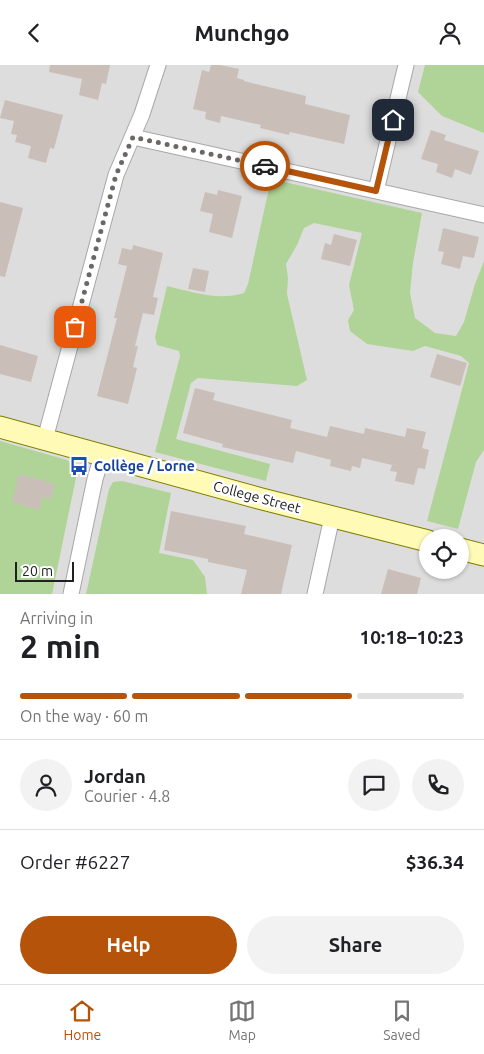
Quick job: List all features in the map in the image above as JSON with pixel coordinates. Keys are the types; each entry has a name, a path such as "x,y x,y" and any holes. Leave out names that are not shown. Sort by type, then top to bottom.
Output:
{"street":[{"path":"45,439 111,191 133,137 158,65"},
{"path":"376,191 406,65"},
{"path":"133,137 484,215"},
{"name":"College Street","path":"0,427 102,456 419,539"},
{"path":"71,594 95,479 102,456"},
{"path":"315,594 332,517"},
{"path":"469,551 484,555"}],"shaded area":[{"path":"0,65 484,65 484,594 0,594"}],"green space":[{"path":"425,65 484,65 484,133 442,116 418,92"},
{"path":"271,179 422,213 410,293 415,318 435,333 456,336 464,322 484,261 484,450 476,462 458,529 427,521 469,363 461,356 425,346 413,351 367,344 350,331 348,320 354,310 349,285 362,233 314,223 304,228 286,264 288,278 287,294 307,380 297,386 198,378 191,383 176,439 270,464 266,481 155,452 180,356 179,351 157,345 155,337 167,286 196,293 225,296 244,293 248,284"},
{"path":"0,441 67,460 74,464 77,473 52,594 0,594"},
{"path":"122,481 171,493 159,553 193,560 205,577 207,594 86,594 109,489 113,482"}],"building":[{"path":"50,65 110,65 106,84 102,83 98,100 79,95 82,79 49,72"},
{"path":"211,65 239,69 237,78 244,81 306,96 305,104 350,115 344,144 290,132 289,135 260,128 261,125 221,116 220,123 205,119 206,112 193,109 202,70 209,72"},
{"path":"5,100 63,115 54,149 50,148 46,163 28,158 31,146 15,142 17,135 11,134 14,121 0,118"},
{"path":"431,130 446,135 444,140 479,151 471,175 455,169 452,178 436,172 438,164 421,159"},
{"path":"218,190 242,196 232,238 209,232 213,214 200,211 205,192 217,195"},
{"path":"0,202 23,208 5,277 0,276"},
{"path":"443,228 479,237 474,258 463,256 460,269 441,264 444,252 438,251"},
{"path":"334,234 357,240 350,266 321,259 325,243 331,245"},
{"path":"133,245 163,253 153,297 158,298 154,315 143,313 135,346 138,346 133,367 137,368 128,404 97,396 117,318 114,318 127,266 118,264 122,248 132,250"},
{"path":"193,268 209,271 205,292 188,289"},
{"path":"0,345 38,356 31,382 0,374"},
{"path":"437,354 467,363 460,386 430,377"},
{"path":"195,388 215,393 213,400 292,420 290,428 327,437 330,426 364,434 365,428 405,437 407,428 426,432 422,448 429,450 425,469 418,468 414,485 395,481 397,472 390,471 392,465 362,458 360,468 352,466 351,471 330,466 331,460 296,451 293,463 222,447 223,444 183,433"},
{"path":"19,474 55,484 51,499 43,497 39,510 12,502"},
{"path":"171,511 246,526 244,534 292,545 281,594 241,594 247,570 208,562 208,559 164,550"},
{"path":"388,569 421,579 417,594 381,594"}],"way so far":[{"path":"75,327 116,175 133,137 265,166"}],"place":[{"name":"Collège / Lorne","path":"79,466"}],"route":[{"path":"265,166 376,191 393,120"}]}
